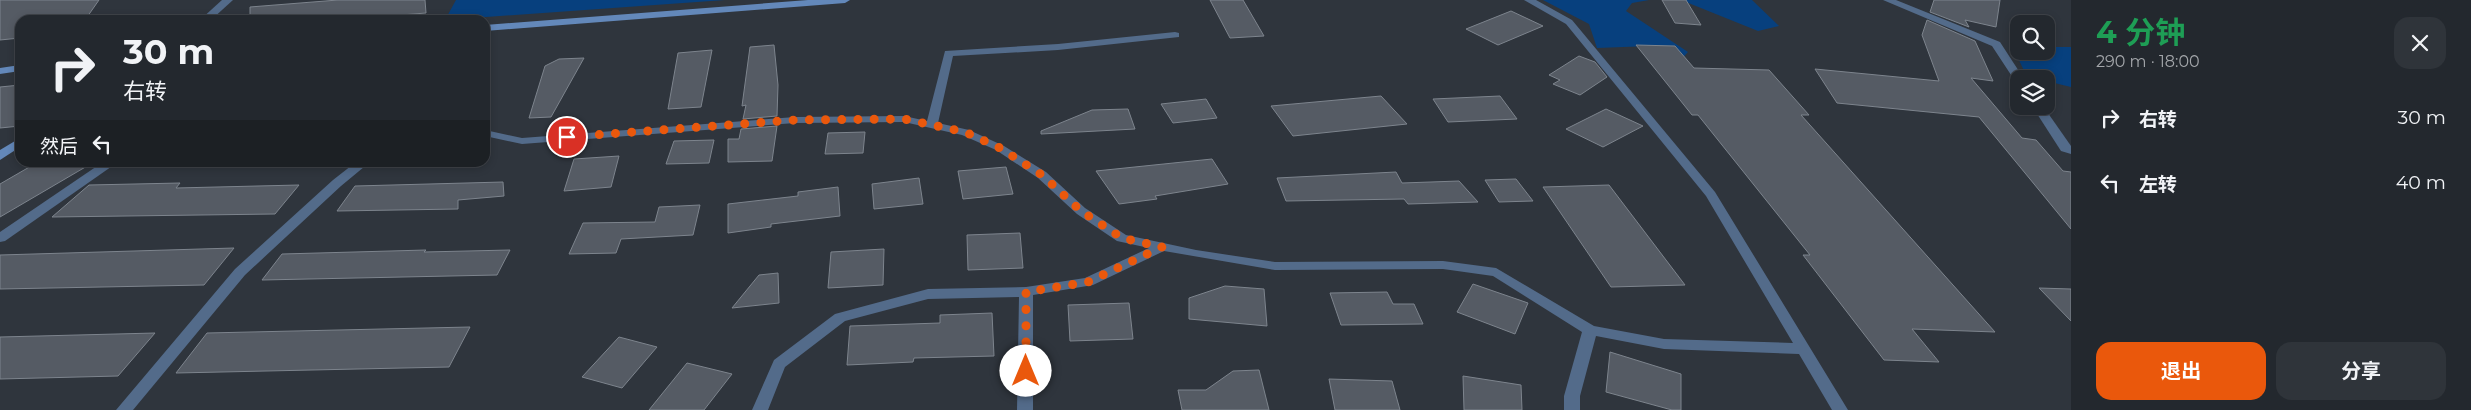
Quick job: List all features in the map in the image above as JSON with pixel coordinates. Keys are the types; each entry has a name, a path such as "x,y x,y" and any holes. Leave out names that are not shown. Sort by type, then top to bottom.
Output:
{"main road":[{"path":"490,28 845,0"},
{"path":"0,71 15,69"},
{"path":"0,156 15,145"}],"street":[{"path":"211,15 228,0"},
{"path":"1529,0 1569,22 1711,195 1840,410"},
{"path":"1888,0 1996,44 2013,70"},
{"path":"932,125 950,53 1058,47 1174,35"},
{"path":"2043,115 2065,148 2071,150"},
{"path":"490,134 522,141 795,120 904,119 965,132 1000,148 1042,175 1081,211 1122,238 1162,247 1275,266 1443,265 1496,272 1590,330 1664,344 1804,349"},
{"path":"0,238 105,167"},
{"path":"124,410 240,272 337,182 357,167"},
{"path":"760,410 779,364 840,317 928,294 1026,292 1088,282 1162,247"},
{"path":"1026,292 1026,410"},
{"path":"1572,410 1572,396 1590,330"}],"shaded area":[{"path":"456,0 725,0 490,17 490,15 448,15"},
{"path":"1543,0 1649,0 1632,3 1626,11 1688,52 1676,65 1650,46 1597,48 1589,24"},
{"path":"1681,0 1752,0 1779,26 1758,31"},
{"path":"2055,47 2071,47 2071,87 2055,83 2055,70 2024,70 2019,60 2055,60"}],"building":[{"path":"0,0 99,0 88,15 15,15 15,38 0,40"},
{"path":"338,0 425,0 426,13 401,15 250,15 250,7"},
{"path":"1210,0 1243,0 1264,36 1230,38"},
{"path":"1662,0 1686,0 1701,25 1675,23"},
{"path":"1934,0 2000,0 1996,27 1965,20 1969,27 1930,12"},
{"path":"1511,11 1543,26 1498,45 1466,29"},
{"path":"1927,20 1975,41 1993,81 1971,78 2022,138 2036,140 2063,171 2071,172 2071,229 1979,117 1837,103 1815,69 1939,81 1922,35"},
{"path":"774,45 778,85 777,116 743,119 746,105 742,106 750,47"},
{"path":"1636,45 1675,46 1694,68 1769,70 1809,115 1801,115 1995,332 1912,329 1939,362 1884,360 1803,255 1810,255 1698,115 1692,115"},
{"path":"712,50 701,107 668,109 678,53"},
{"path":"1579,56 1595,62 1607,77 1580,95 1553,84 1560,80 1549,75"},
{"path":"584,58 551,117 529,118 545,66 559,59"},
{"path":"15,86 15,126 0,128 0,87"},
{"path":"1381,96 1407,124 1293,136 1271,106"},
{"path":"1500,96 1517,119 1448,122 1433,99"},
{"path":"1206,99 1217,118 1173,123 1161,104"},
{"path":"1128,109 1135,129 1041,134 1041,131 1092,110"},
{"path":"1606,109 1643,126 1603,147 1566,129"},
{"path":"777,126 772,161 728,162 728,139 739,139 741,129"},
{"path":"865,132 863,153 825,154 828,133"},
{"path":"714,140 709,163 666,164 674,141"},
{"path":"619,156 611,187 564,191 574,159"},
{"path":"1212,159 1228,184 1155,196 1157,199 1119,204 1096,171"},
{"path":"29,167 85,167 0,217 0,184"},
{"path":"1006,167 1013,194 963,199 958,171"},
{"path":"1396,172 1402,183 1459,181 1478,202 1408,204 1404,199 1286,201 1277,178"},
{"path":"919,178 923,204 874,209 872,184"},
{"path":"1516,179 1533,201 1499,202 1485,180"},
{"path":"503,182 504,196 458,200 458,209 337,211 355,186"},
{"path":"180,183 176,188 299,185 275,214 52,217 89,185"},
{"path":"1609,185 1685,285 1611,287 1543,187"},
{"path":"838,187 840,216 771,224 771,227 728,233 728,204 798,196 798,192"},
{"path":"700,205 693,235 621,239 616,253 569,254 583,223 655,222 659,207"},
{"path":"1020,233 1023,268 968,270 967,235"},
{"path":"234,248 204,285 0,289 0,255"},
{"path":"884,249 883,285 828,288 831,252"},
{"path":"426,250 424,252 510,250 497,275 262,280 282,254"},
{"path":"778,273 779,303 732,308 759,275"},
{"path":"1473,284 1528,303 1515,334 1457,312"},
{"path":"1225,286 1264,289 1267,326 1189,319 1189,298"},
{"path":"2039,288 2071,289 2071,321"},
{"path":"1387,292 1393,304 1414,304 1423,324 1341,325 1330,293"},
{"path":"1129,303 1133,339 1070,341 1068,305"},
{"path":"992,313 994,356 914,358 913,362 847,365 850,326 940,323 940,315"},
{"path":"470,327 449,367 176,373 207,333"},
{"path":"155,333 118,376 0,379 0,337"},
{"path":"619,337 657,347 622,388 582,377"},
{"path":"1610,352 1681,374 1681,410 1672,410 1606,392"},
{"path":"687,363 732,374 704,410 649,410"},
{"path":"1259,370 1269,410 1182,410 1178,390 1206,390 1233,371"},
{"path":"1463,376 1521,385 1522,410 1464,410"},
{"path":"1329,379 1392,381 1400,410 1335,410"}],"route":[{"path":"567,137 795,120 904,119 965,132 1000,148 1042,175 1081,211 1122,238 1162,247 1088,282 1026,292 1026,371"}]}
